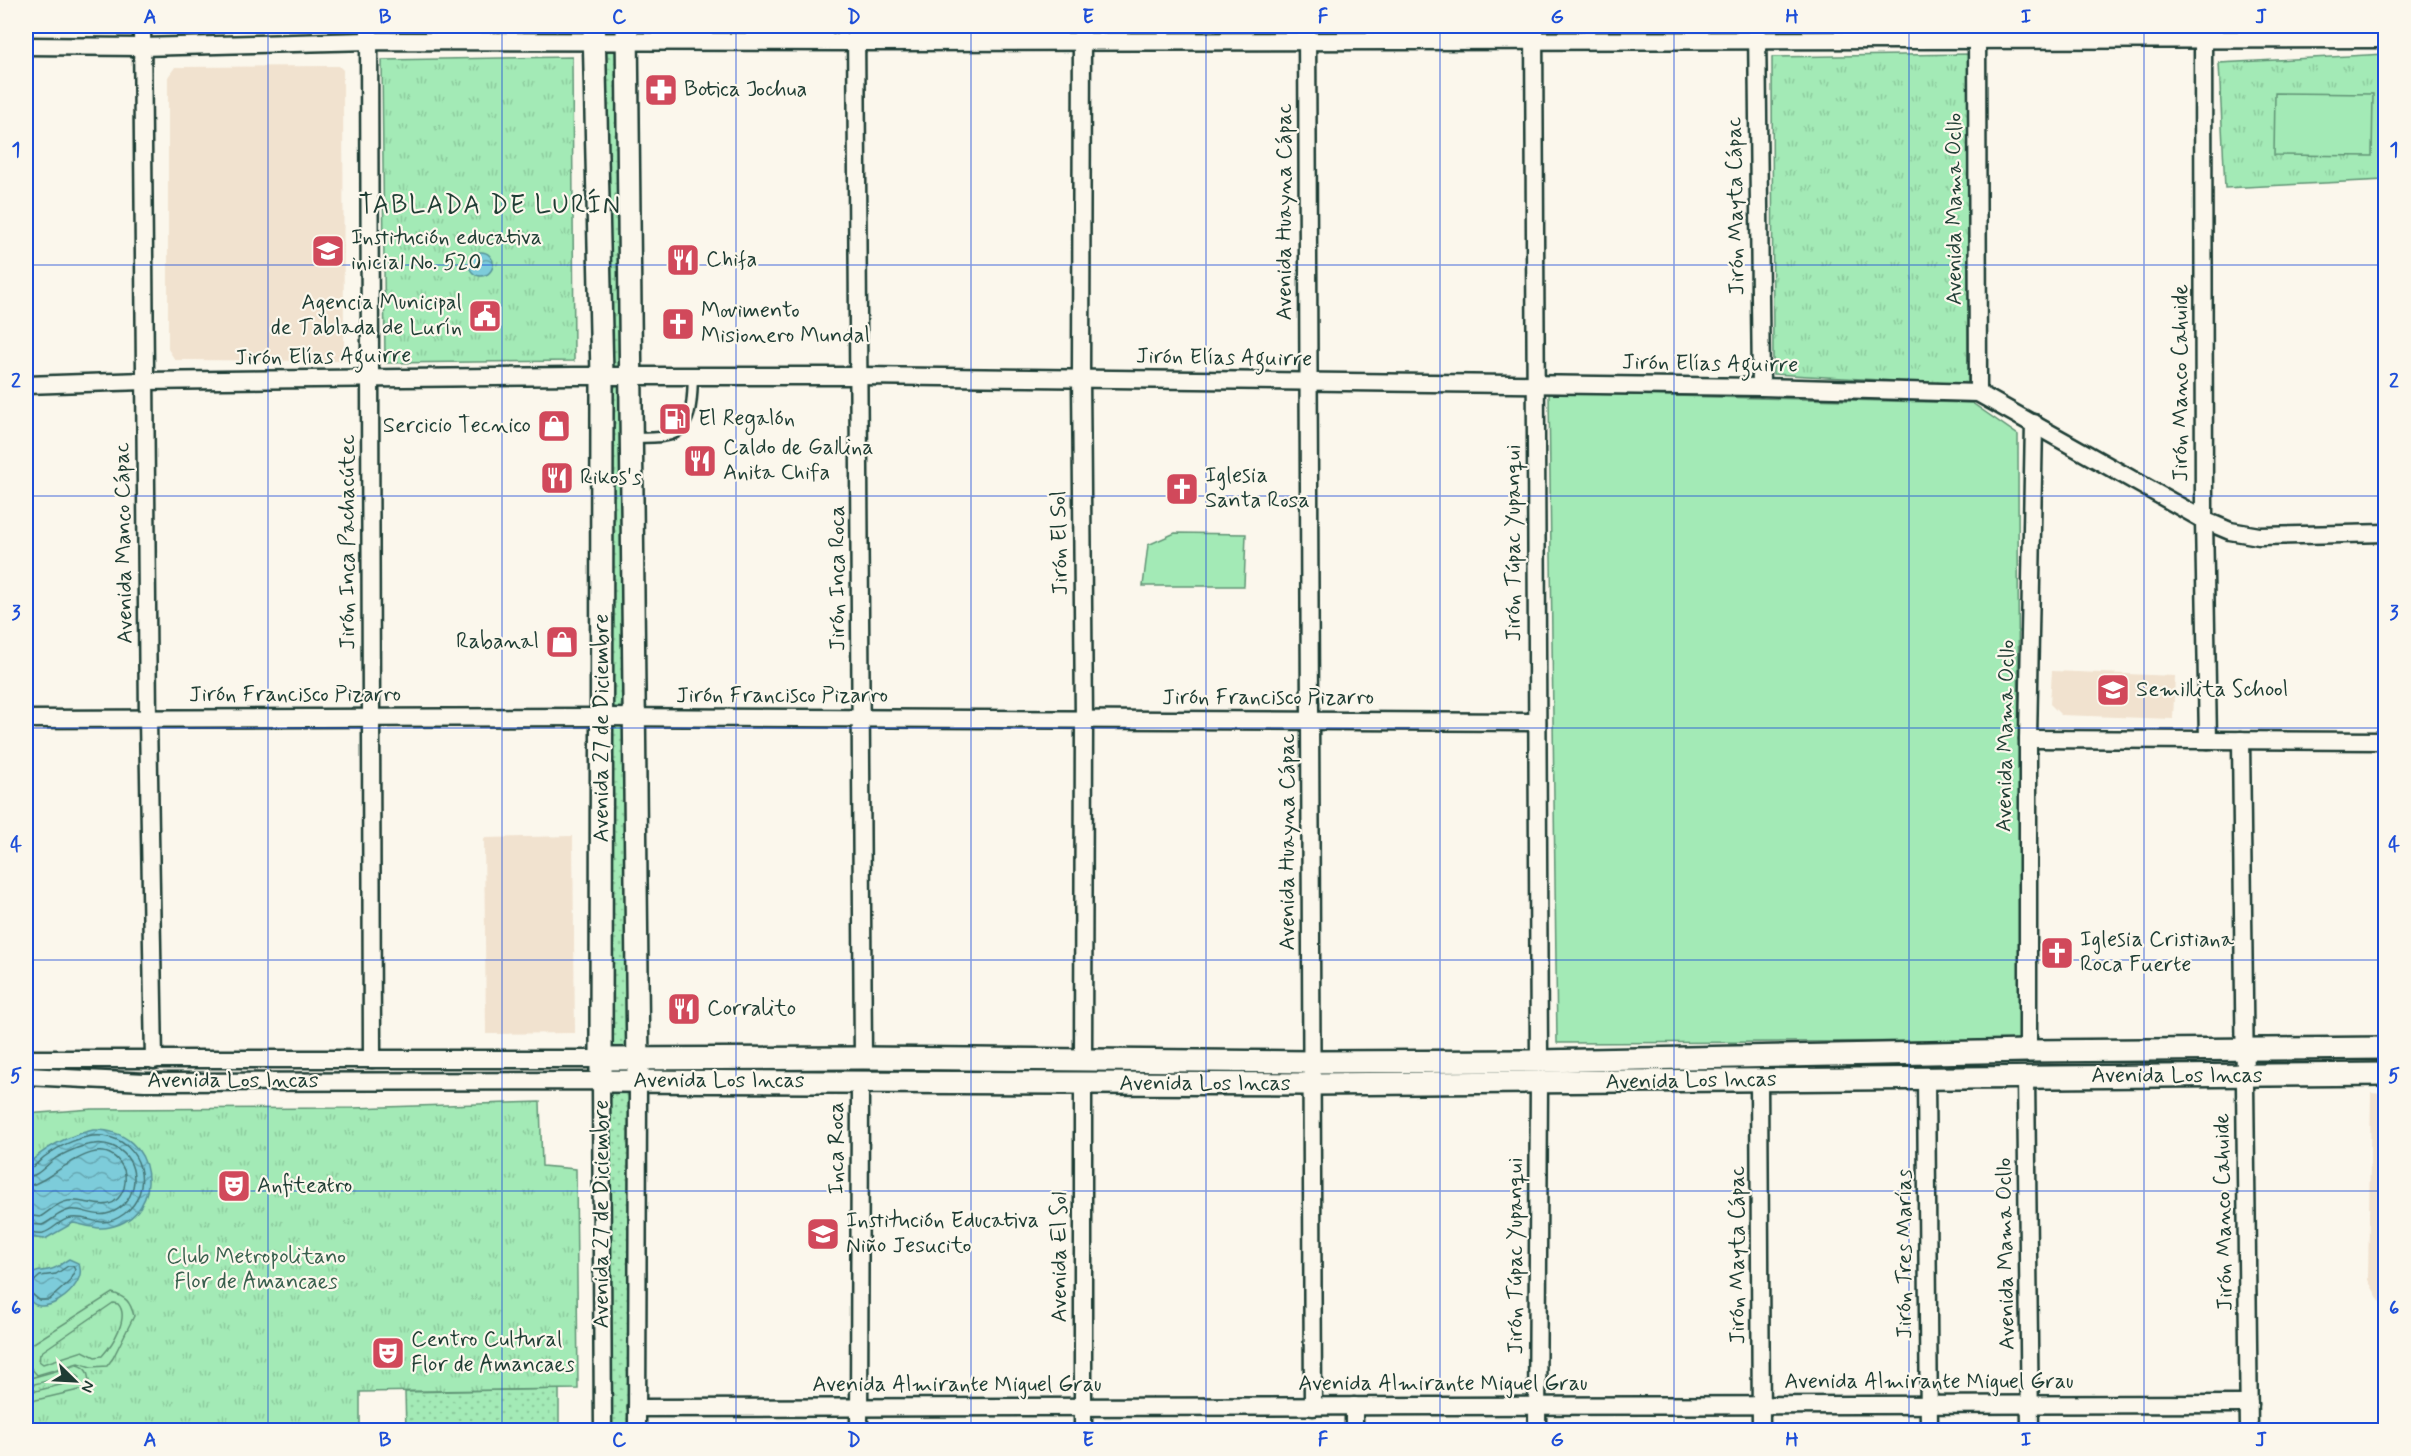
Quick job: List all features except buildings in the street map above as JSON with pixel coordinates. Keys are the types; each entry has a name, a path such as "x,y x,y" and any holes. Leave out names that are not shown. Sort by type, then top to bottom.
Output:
{"street":[{"name":"Avenida Manco Cápac","path":"142,26 144,381 154,1060"},
{"path":"26,46 142,47 369,33 2204,32 2385,39"},
{"name":"Jirón Manco Cahuide","path":"2204,32 2204,520 2208,740"},
{"name":"Jirón Inca Pachacútec","path":"369,33 372,1059"},
{"name":"Avenida Huayna Cápac","path":"1307,33 1313,1407"},
{"name":"Jirón Túpac Yupanqui","path":"1534,33 1539,1061"},
{"name":"Jirón Mayta Cápac","path":"1757,33 1761,387"},
{"name":"Avenida Mama Ocllo","path":"1977,33 1978,393"},
{"name":"Avenida 27 de Diciembre","path":"595,34 602,376 603,1431"},
{"name":"Avenida 27 de Diciembre","path":"627,34 632,376 632,717 638,1059 637,1431"},
{"name":"Jirón Inca Roca","path":"856,34 863,1058"},
{"name":"Jirón El Sol","path":"1082,34 1083,1060"},
{"name":"Jirón Elías Aguirre","path":"26,385 144,381 602,376 859,376 1761,387 1978,393 2204,520 2230,531 2259,536 2385,533"},
{"name":"Avenida Mama Ocllo","path":"2028,1051 2028,739 2034,423"},
{"name":"Jirón Francisco Pizarro","path":"26,719 632,717 1537,722"},
{"path":"2028,739 2385,741"},
{"name":"Jirón Manco Cahuide","path":"2241,740 2249,1431"},
{"name":"Avenida Los Incas","path":"26,1059 863,1058 1311,1062 1539,1061 2028,1051 2385,1048"},
{"name":"Avenida Los Incas","path":"26,1076 145,1082 638,1080 1311,1084 2385,1074"},
{"name":"Avenida Mama Ocllo","path":"2026,1077 2030,1431"},
{"name":"Jirón Tres Marías","path":"1926,1078 1929,1431"},
{"name":"Jirón Mayta Cápac","path":"1759,1080 1761,1431"},
{"name":"Inca Roca","path":"859,1431 860,1082"},
{"name":"Jirón Túpac Yupanqui","path":"1537,1431 1539,1082"},
{"name":"Avenida El Sol","path":"1083,1083 1083,1431"},
{"name":"Avenida Almirante Miguel Grau","path":"637,1408 2249,1404"},
{"path":"1354,1406 1354,1431"}],"lane":[{"path":"632,438 671,435 680,429 691,410 693,376"}],"shaded area":[{"path":"339,66 343,70 344,361 175,360 168,349 168,77 175,67"},
{"name":"Semillita School","path":"2052,671 2175,676 2173,719 2061,715 2050,704"},
{"path":"573,836 575,1033 486,1034 484,838"},
{"path":"2371,1093 2385,1094 2385,1311 2368,1280"}],"green space":[{"path":"603,48 619,49 624,368 610,366"},
{"path":"1968,54 1968,385 1773,374 1772,57"},
{"path":"2385,54 2385,180 2225,188 2219,63"},
{"path":"572,57 574,361 385,363 382,60"},
{"path":"2275,93 2373,94 2372,156 2274,155"},
{"path":"608,383 625,383 625,713 610,713"},
{"path":"1549,393 1972,403 2018,435 2019,1041 1557,1043"},
{"path":"1175,533 1246,534 1244,586 1143,586 1148,545"},
{"path":"609,723 626,723 626,1053 609,1053"},
{"path":"610,1090 631,1090 629,1430 611,1430"},
{"name":"Club Metropolitano Flor de Amancaes","path":"540,1102 542,1166 576,1169 578,1389 360,1392 360,1430 26,1430 26,1114 92,1109 353,1108"},
{"path":"112,1293 127,1300 134,1316 107,1366 91,1367 78,1363 37,1375 29,1366 26,1354 29,1346","holes":["113,1303 118,1304 122,1316 119,1330 102,1356 95,1357 83,1351 43,1364 39,1361 43,1351"]},
{"path":"77,1365 86,1371 89,1382 83,1389 32,1401 26,1397 27,1379","holes":["76,1374 79,1377 76,1381 36,1391 33,1388 34,1384"]},
{"path":"559,1389 559,1430 406,1430 405,1392"}],"water":[{"path":"481,252 486,253 492,259 492,269 486,275 481,276 476,275 470,269 469,264 470,259 476,253"},
{"path":"93,1130 115,1133 132,1143 142,1157 148,1173 147,1191 141,1206 128,1219 110,1227 96,1228 73,1223 45,1239 26,1237 26,1166 57,1143"},
{"path":"69,1259 78,1263 80,1272 77,1283 69,1293 48,1305 38,1305 30,1300 26,1287 32,1274 54,1268"}],"place":[{"name":"Botica Jochua","path":"661,90"},
{"name":"Institución educativa inicial No. 520","path":"328,251"},
{"name":"Chifa","path":"683,260"},
{"name":"Agencia Municipal de Tablada de Lurín","path":"485,316"},
{"name":"Movimento Misionero Mundal","path":"678,324"},
{"name":"El Regalón","path":"675,419"},
{"name":"Sercicio Tecnico","path":"554,426"},
{"name":"Caldo de Gallina Anita Chifa","path":"700,461"},
{"name":"Rikos's","path":"557,478"},
{"name":"Iglesia Santa Rosa","path":"1182,489"},
{"name":"Rabanal","path":"562,642"},
{"name":"Semillita School","path":"2113,690"},
{"name":"Iglesia Cristiana Roca Fuerte","path":"2057,953"},
{"name":"Corralito","path":"684,1009"},
{"name":"Anfiteatro","path":"234,1186"},
{"name":"Institución Educativa Niño Jesucito","path":"823,1234"},
{"name":"Centro Cultural Flor de Amancaes","path":"388,1353"}],"district":[{"name":"TABLADA DE LURÍN","path":"490,206"}]}
